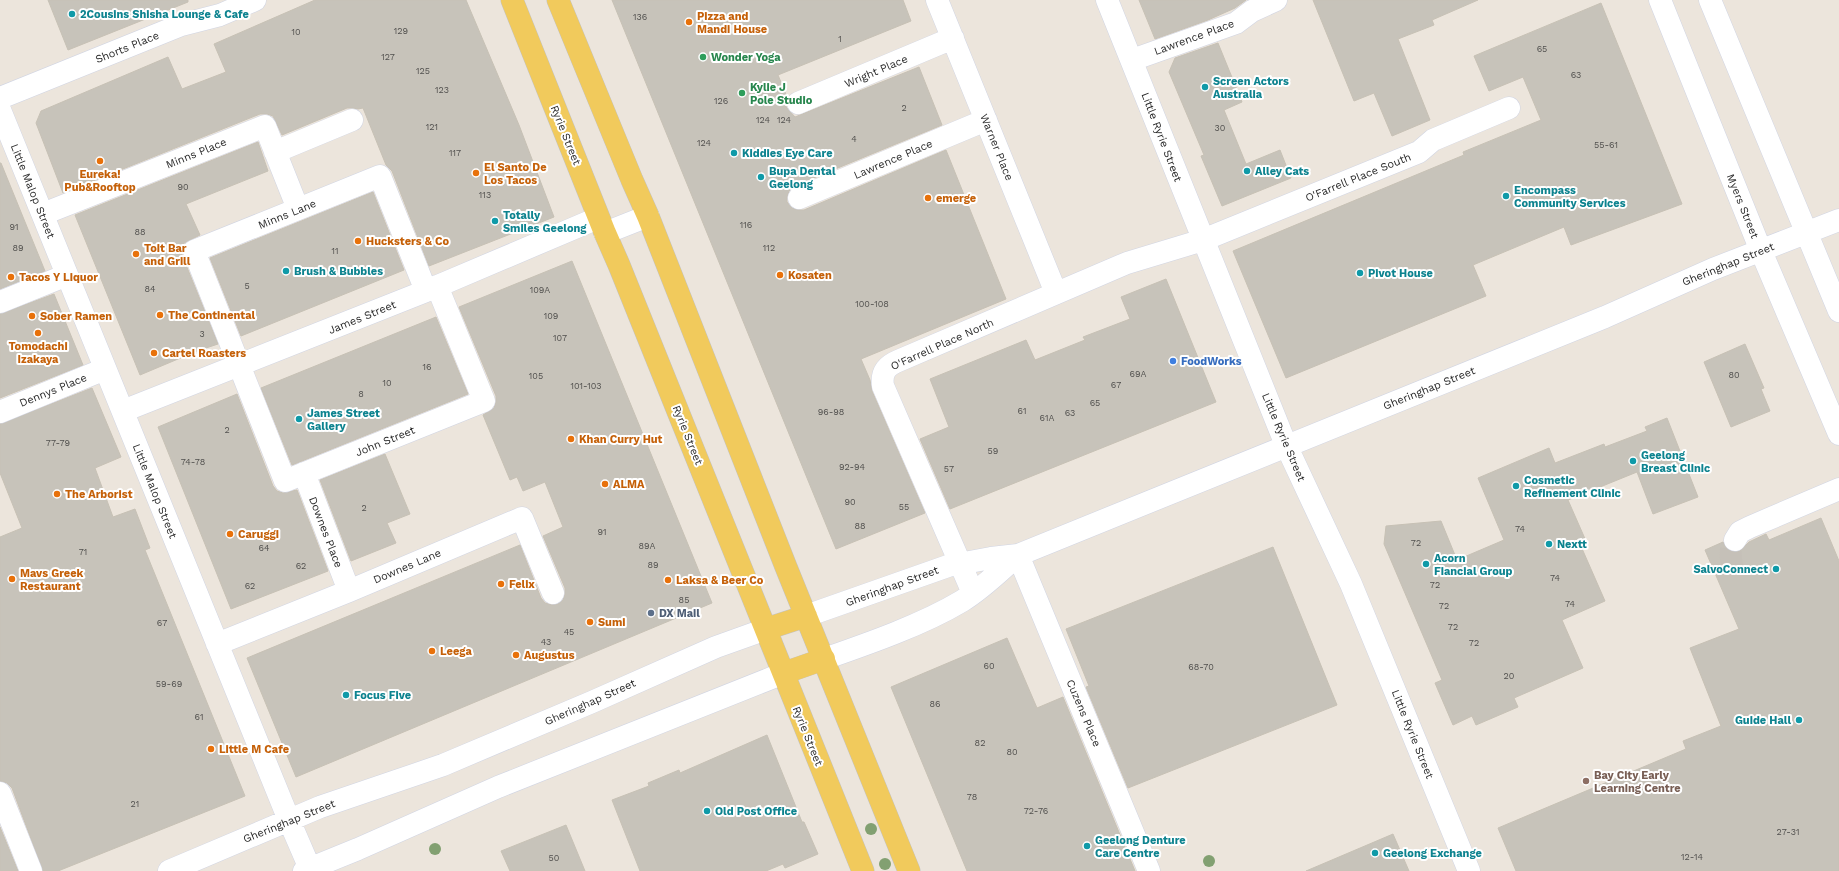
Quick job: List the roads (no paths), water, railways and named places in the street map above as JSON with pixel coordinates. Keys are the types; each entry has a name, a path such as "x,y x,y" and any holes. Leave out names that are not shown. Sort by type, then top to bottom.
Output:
{"main road":[{"name":"Ryrie Street","path":"512,0 863,871"},
{"path":"558,0 648,216 806,616 909,871"},
{"name":"Gheringhap Street","path":"766,629 806,616"},
{"name":"Gheringhap Street","path":"784,673 824,659"}],"street":[{"name":"Shorts Place","path":"0,98 181,25 220,15 255,0"},
{"name":"Warner Place","path":"937,0 1056,293"},
{"name":"Little Ryrie Street","path":"1107,0 1286,445 1351,584 1469,871"},
{"name":"Lawrence Place","path":"1132,60 1236,23 1250,5 1276,0"},
{"name":"Myers Street","path":"1660,0 1761,251 1839,434"},
{"path":"1710,0 1839,311"},
{"name":"Wright Place","path":"798,103 953,38"},
{"name":"O'Farrell Place South","path":"1203,240 1419,152 1433,140 1509,108"},
{"name":"Little Malop Street","path":"0,110 308,870"},
{"path":"275,152 352,120"},
{"name":"Lawrence Place","path":"799,198 986,120"},
{"name":"Minns Place","path":"43,214 265,126 298,209"},
{"name":"Minns Lane","path":"239,366 194,251 380,176 432,288"},
{"name":"James Street","path":"123,411 432,288 602,225 648,216"},
{"name":"Gheringhap Street","path":"806,616 960,563 1018,555 1286,445 1598,320 1713,269 1839,220"},
{"name":"O'Farrell Place North","path":"973,593 883,386 883,373 894,363 1127,263 1203,240"},
{"path":"0,302 67,275"},
{"name":"John Street","path":"239,366 285,481 484,401 432,288"},
{"name":"Dennys Place","path":"0,412 105,369"},
{"name":"Downes Place","path":"304,473 349,591"},
{"path":"1735,540 1740,532 1750,527 1839,489"},
{"name":"Downes Lane","path":"217,644 349,591 522,518 553,592"},
{"name":"Gheringhap Street","path":"824,659 860,646 952,607 973,593 1018,555"},
{"name":"Cuzens Place","path":"1018,555 1149,871"},
{"name":"Gheringhap Street","path":"169,871 320,807 443,765 592,702 716,647 766,629"},
{"name":"Gheringhap Street","path":"308,870 498,787 784,673"},
{"path":"0,794 31,871"}],"tunnel":[{"path":"1733,571 1731,547 1735,540"}],"place":[{"name":"2Cousins Shisha Lounge & Cafe","path":"72,14"},
{"name":"Pizza and Mandi House","path":"689,22"},
{"name":"Wonder Yoga","path":"703,57"},
{"name":"Screen Actors Australia","path":"1205,87"},
{"name":"Kylie J Pole Studio","path":"742,93"},
{"name":"Kiddies Eye Care","path":"734,153"},
{"name":"Eureka! Pub&Rooftop","path":"100,161"},
{"name":"Alley Cats","path":"1247,171"},
{"name":"El Santo De Los Tacos","path":"476,173"},
{"name":"Bupa Dental Geelong","path":"761,177"},
{"name":"Encompass Community Services","path":"1506,196"},
{"name":"emerge","path":"928,198"},
{"name":"Totally Smiles Geelong","path":"495,221"},
{"name":"Hucksters & Co","path":"358,241"},
{"name":"Toit Bar and Grill","path":"136,254"},
{"name":"Brush & Bubbles","path":"286,271"},
{"name":"Pivot House","path":"1360,273"},
{"name":"Kosaten","path":"780,275"},
{"name":"Tacos Y Liquor","path":"11,277"},
{"name":"The Continental","path":"160,315"},
{"name":"Sober Ramen","path":"32,316"},
{"name":"Tomodachi Izakaya","path":"38,333"},
{"name":"Cartel Roasters","path":"154,353"},
{"name":"FoodWorks","path":"1173,361"},
{"name":"James Street Gallery","path":"299,419"},
{"name":"Khan Curry Hut","path":"571,439"},
{"name":"Geelong Breast Clinic","path":"1633,461"},
{"name":"ALMA","path":"605,484"},
{"name":"Cosmetic Refinement Clinic","path":"1516,486"},
{"name":"The Arborist","path":"57,494"},
{"name":"Caruggi","path":"230,534"},
{"name":"Nextt","path":"1549,544"},
{"name":"Acorn Fiancial Group","path":"1426,564"},
{"name":"SalvoConnect","path":"1776,569"},
{"name":"Mavs Greek Restaurant","path":"12,579"},
{"name":"Laksa & Beer Co","path":"668,580"},
{"name":"Felix","path":"501,584"},
{"name":"DX Mail","path":"651,613"},
{"name":"Sumi","path":"590,622"},
{"name":"Leega","path":"432,651"},
{"name":"Augustus","path":"516,655"},
{"name":"Focus Five","path":"346,695"},
{"name":"Guide Hall","path":"1799,720"},
{"name":"Little M Cafe","path":"211,749"},
{"name":"Bay City Early Learning Centre","path":"1586,781"},
{"name":"Old Post Office","path":"707,811"},
{"name":"Geelong Denture Care Centre","path":"1087,846"},
{"name":"Geelong Exchange","path":"1375,853"}]}
